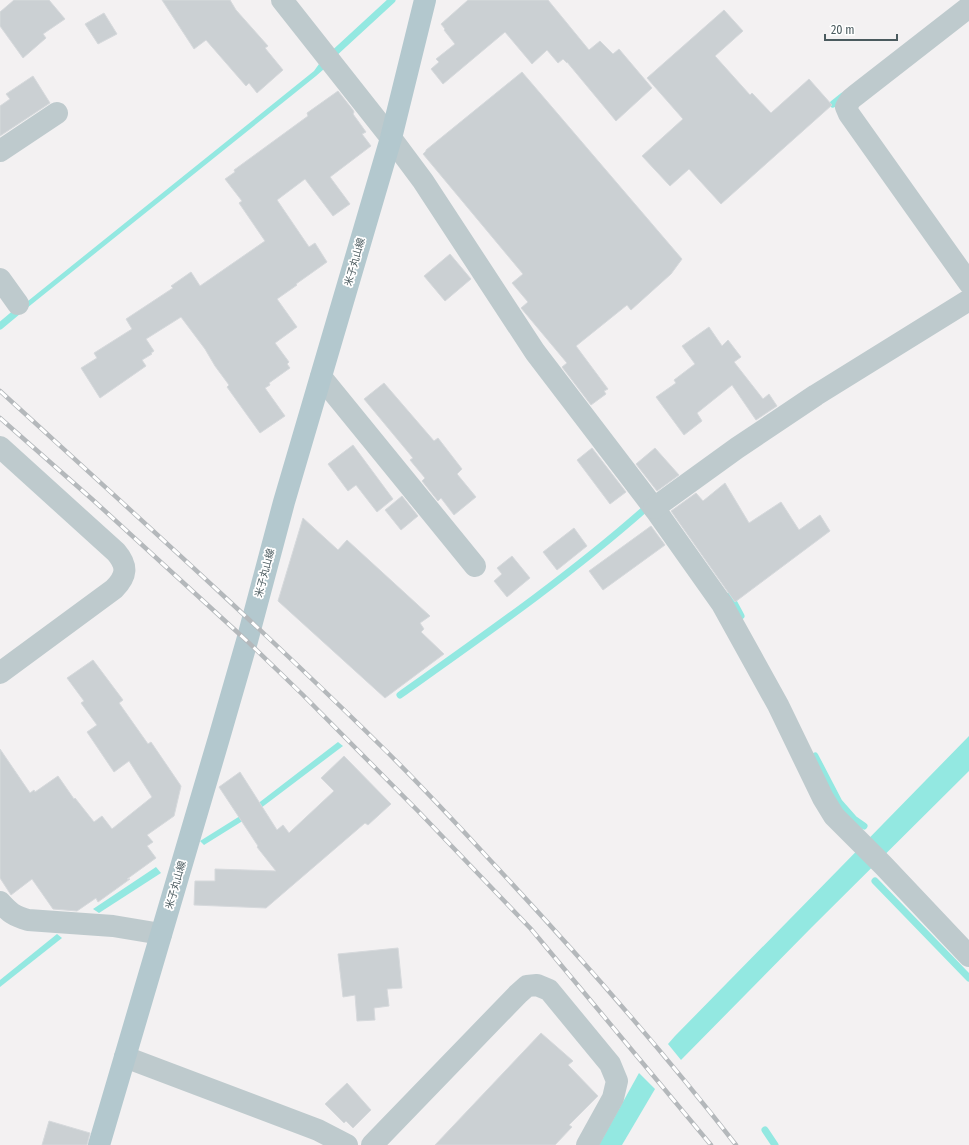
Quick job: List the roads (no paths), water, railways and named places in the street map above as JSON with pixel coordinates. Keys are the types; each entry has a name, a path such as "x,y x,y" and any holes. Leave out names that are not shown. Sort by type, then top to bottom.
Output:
{"main road":[{"name":"米子丸山線","path":"99,1145 247,641 284,502 391,138 425,0"}],"street":[{"path":"282,0 423,180 535,352 654,508 722,604 778,705 823,798 834,816 883,865 969,956"},
{"path":"969,7 851,99 846,107 849,114 969,283"},
{"path":"0,151 57,113"},
{"path":"0,280 18,304"},
{"path":"654,508 737,448 816,395 969,300"},
{"path":"321,377 475,566"},
{"path":"0,447 116,552 123,560 125,568 120,583 114,589 0,673"},
{"path":"0,902 9,913 28,920 113,926 161,934"},
{"path":"372,1145 518,994 527,986 537,985 549,990 600,1050 610,1064 617,1081 613,1098 587,1145"},
{"path":"125,1057 318,1130 347,1145"}],"water":[{"path":"319,64 324,69 316,76 27,308 23,305 314,71"},
{"path":"969,736 969,771 681,1060 668,1044 675,1036"},
{"path":"338,742 343,746 249,817 204,845 200,841 248,811"},
{"path":"156,867 161,873 99,913 93,909"},
{"path":"57,934 62,938 0,987 0,980"},
{"path":"639,1073 655,1089 622,1145 599,1145"}],"waterway":[{"path":"330,57 392,0"},
{"path":"833,104 843,96"},
{"path":"0,326 18,311"},
{"path":"400,695 556,582 645,509"},
{"path":"729,596 741,616"},
{"path":"815,756 839,802 854,819 864,826"},
{"path":"875,881 969,978"},
{"path":"765,1130 775,1145"}],"railway":[{"path":"0,391 239,611 334,700 408,773 585,965 647,1036 736,1145"},
{"path":"0,418 93,500 247,641 418,811 531,929 711,1145"}]}
